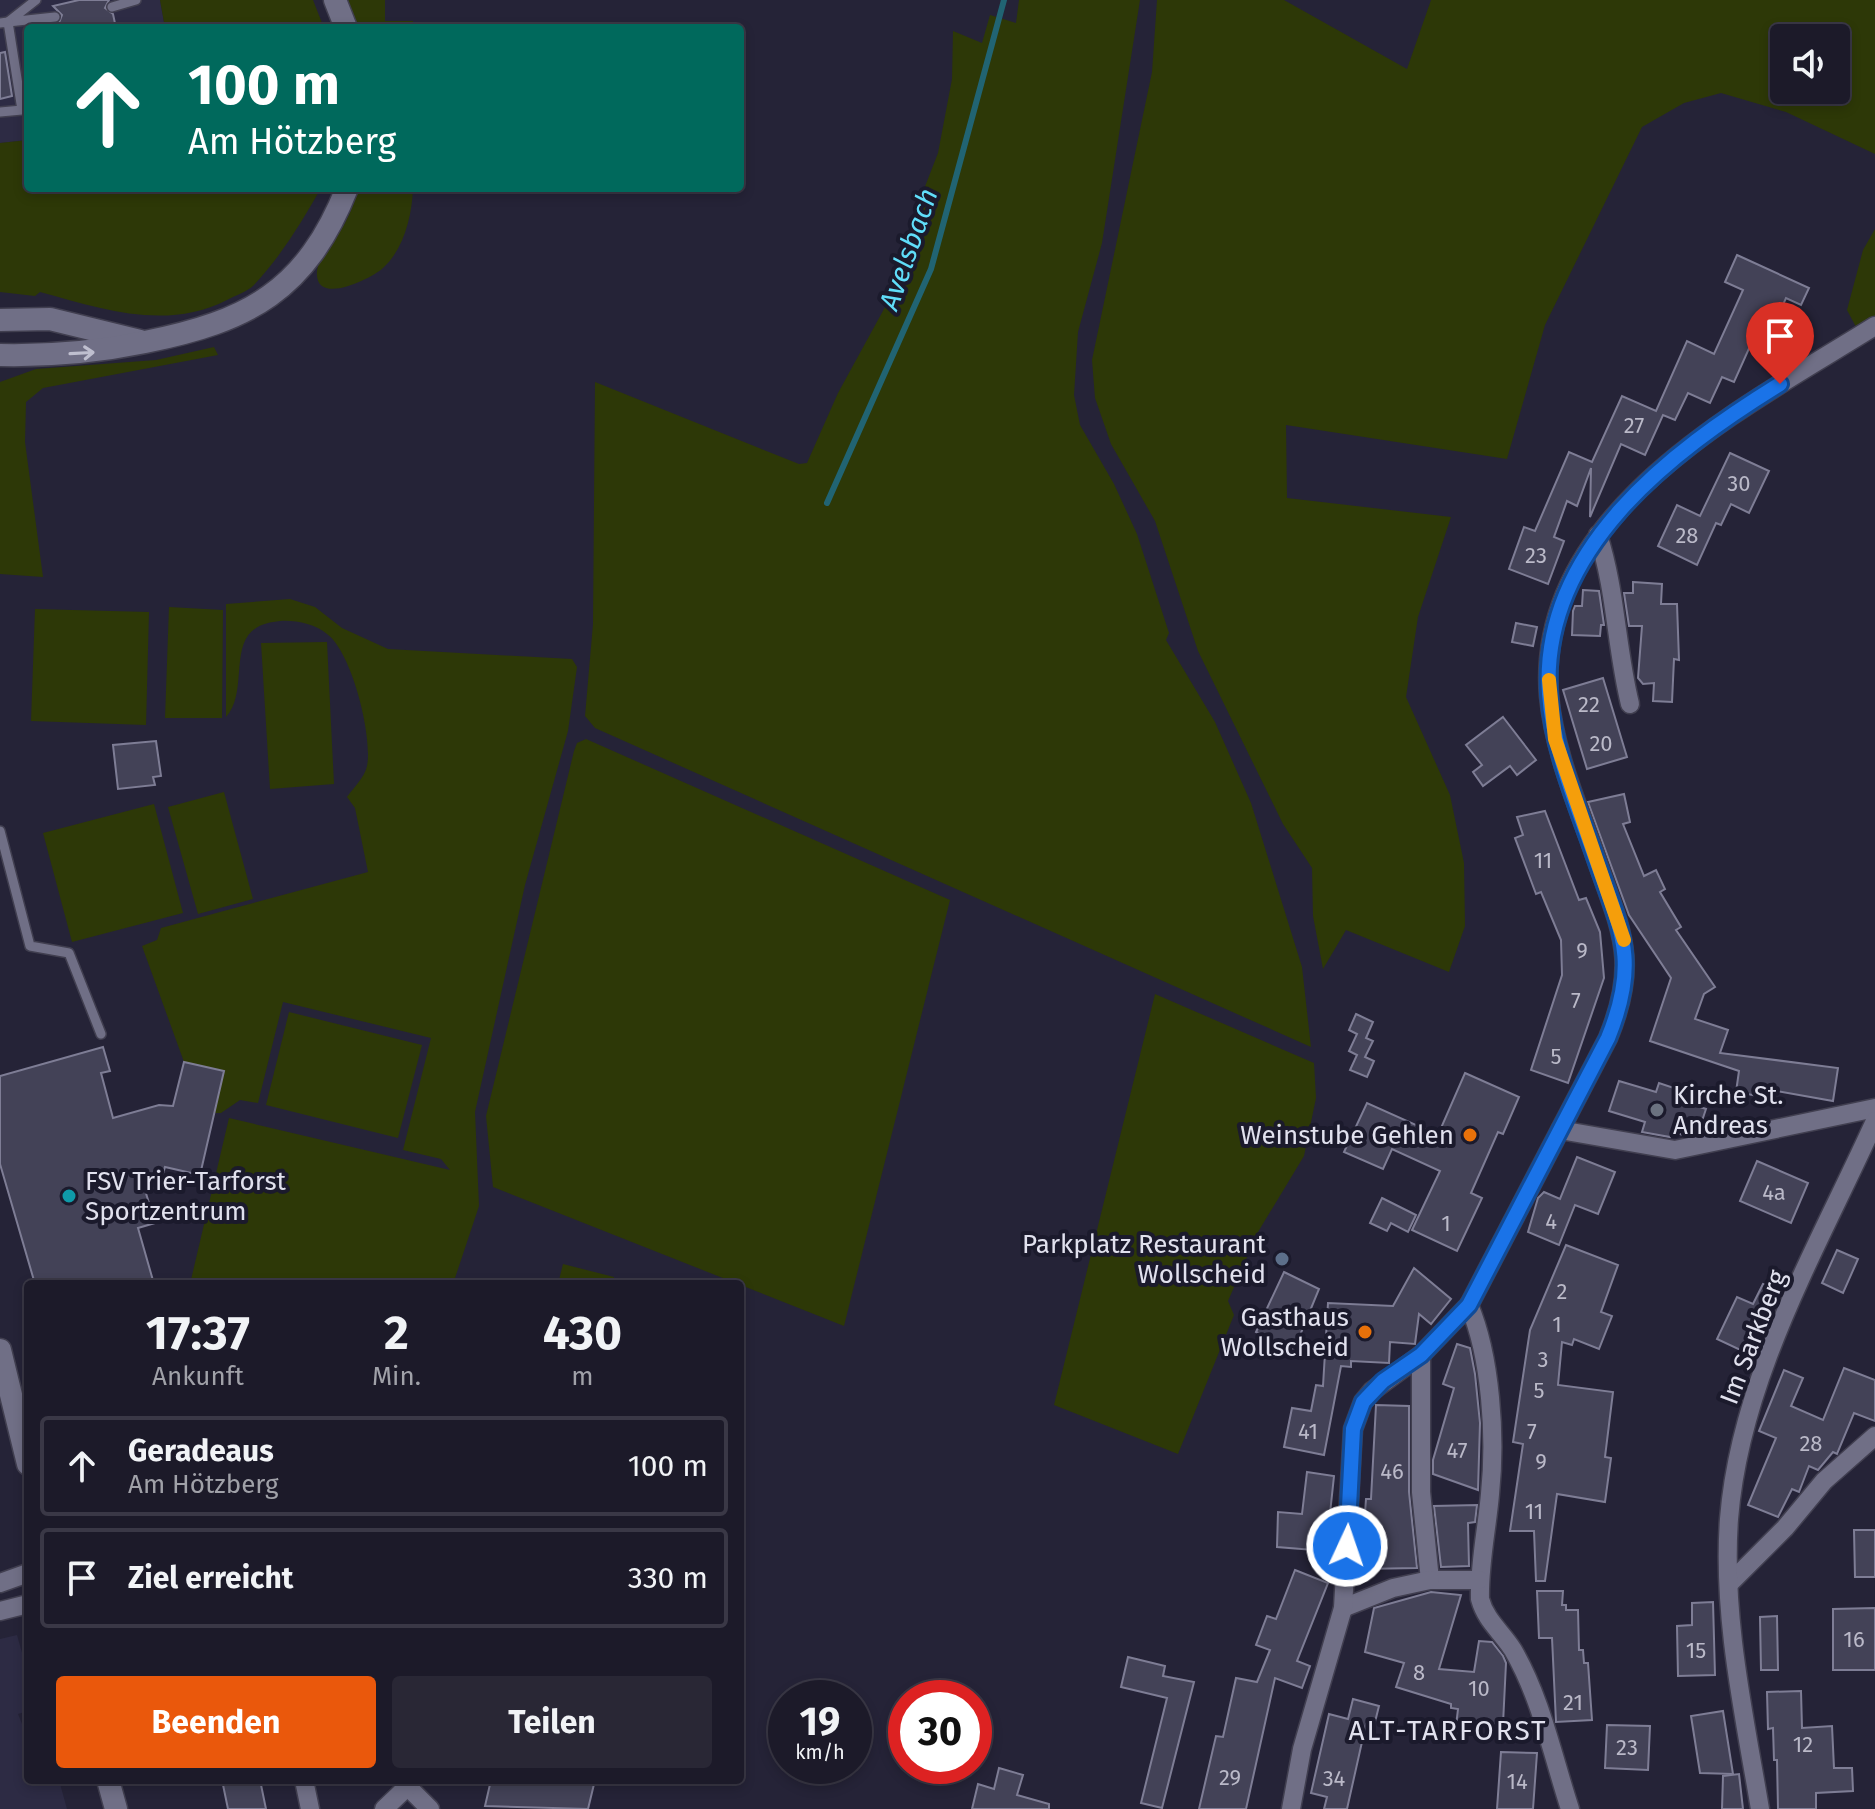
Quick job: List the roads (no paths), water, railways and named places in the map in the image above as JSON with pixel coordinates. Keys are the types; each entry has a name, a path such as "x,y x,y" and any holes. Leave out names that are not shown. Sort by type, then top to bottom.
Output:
{"main road":[{"path":"335,0 344,24"},
{"path":"6,358 97,352 209,328 268,299 314,250 345,192"},
{"path":"2,319 50,319 144,342"},
{"path":"0,1350 24,1448"},
{"path":"109,1784 116,1809"}],"street":[{"path":"1291,1809 1302,1749 1343,1608 1352,1444 1357,1416 1372,1391 1421,1355 1469,1305 1608,1038 1622,1000 1626,975 1623,933 1555,739 1549,693 1552,645 1562,599 1598,535 1661,471 1740,409 1875,326"},
{"path":"1598,535 1613,588 1621,662 1630,704"},
{"path":"1560,1130 1675,1150 1875,1108"},
{"name":"Im Sarkberg","path":"1760,1809 1739,1678 1729,1584 1732,1491 1757,1387 1875,1121"},
{"path":"1469,1305 1481,1333 1489,1396 1491,1490 1479,1580 1484,1615 1513,1650 1535,1700 1570,1809"},
{"path":"1421,1355 1421,1492 1430,1580"},
{"path":"1729,1584 1785,1528 1824,1481 1875,1436"},
{"path":"0,1583 24,1574"},
{"path":"1343,1608 1393,1588 1430,1580 1479,1580"},
{"path":"0,1611 24,1605"},
{"path":"305,1784 310,1809"},
{"path":"384,1809 404,1784 430,1809"}],"lane":[{"path":"4,22 36,0"},
{"path":"112,7 136,0"},
{"path":"4,22 55,17"},
{"path":"4,22 24,108"},
{"path":"0,112 24,112"},
{"path":"0,831 30,946 69,953 101,1034"}],"waterway":[{"name":"Avelsbach","path":"827,503 931,269 1004,0"}],"place":[{"name":"Kirche St. Andreas","path":"1657,1110"},
{"name":"Weinstube Gehlen","path":"1470,1135"},
{"name":"FSV Trier-Tarforst Sportzentrum","path":"69,1196"},
{"name":"Parkplatz Restaurant Wollscheid","path":"1282,1259"},
{"name":"Gasthaus Wollscheid","path":"1365,1332"}],"district":[{"name":"ALT-TARFORST","path":"1448,1730"}]}
